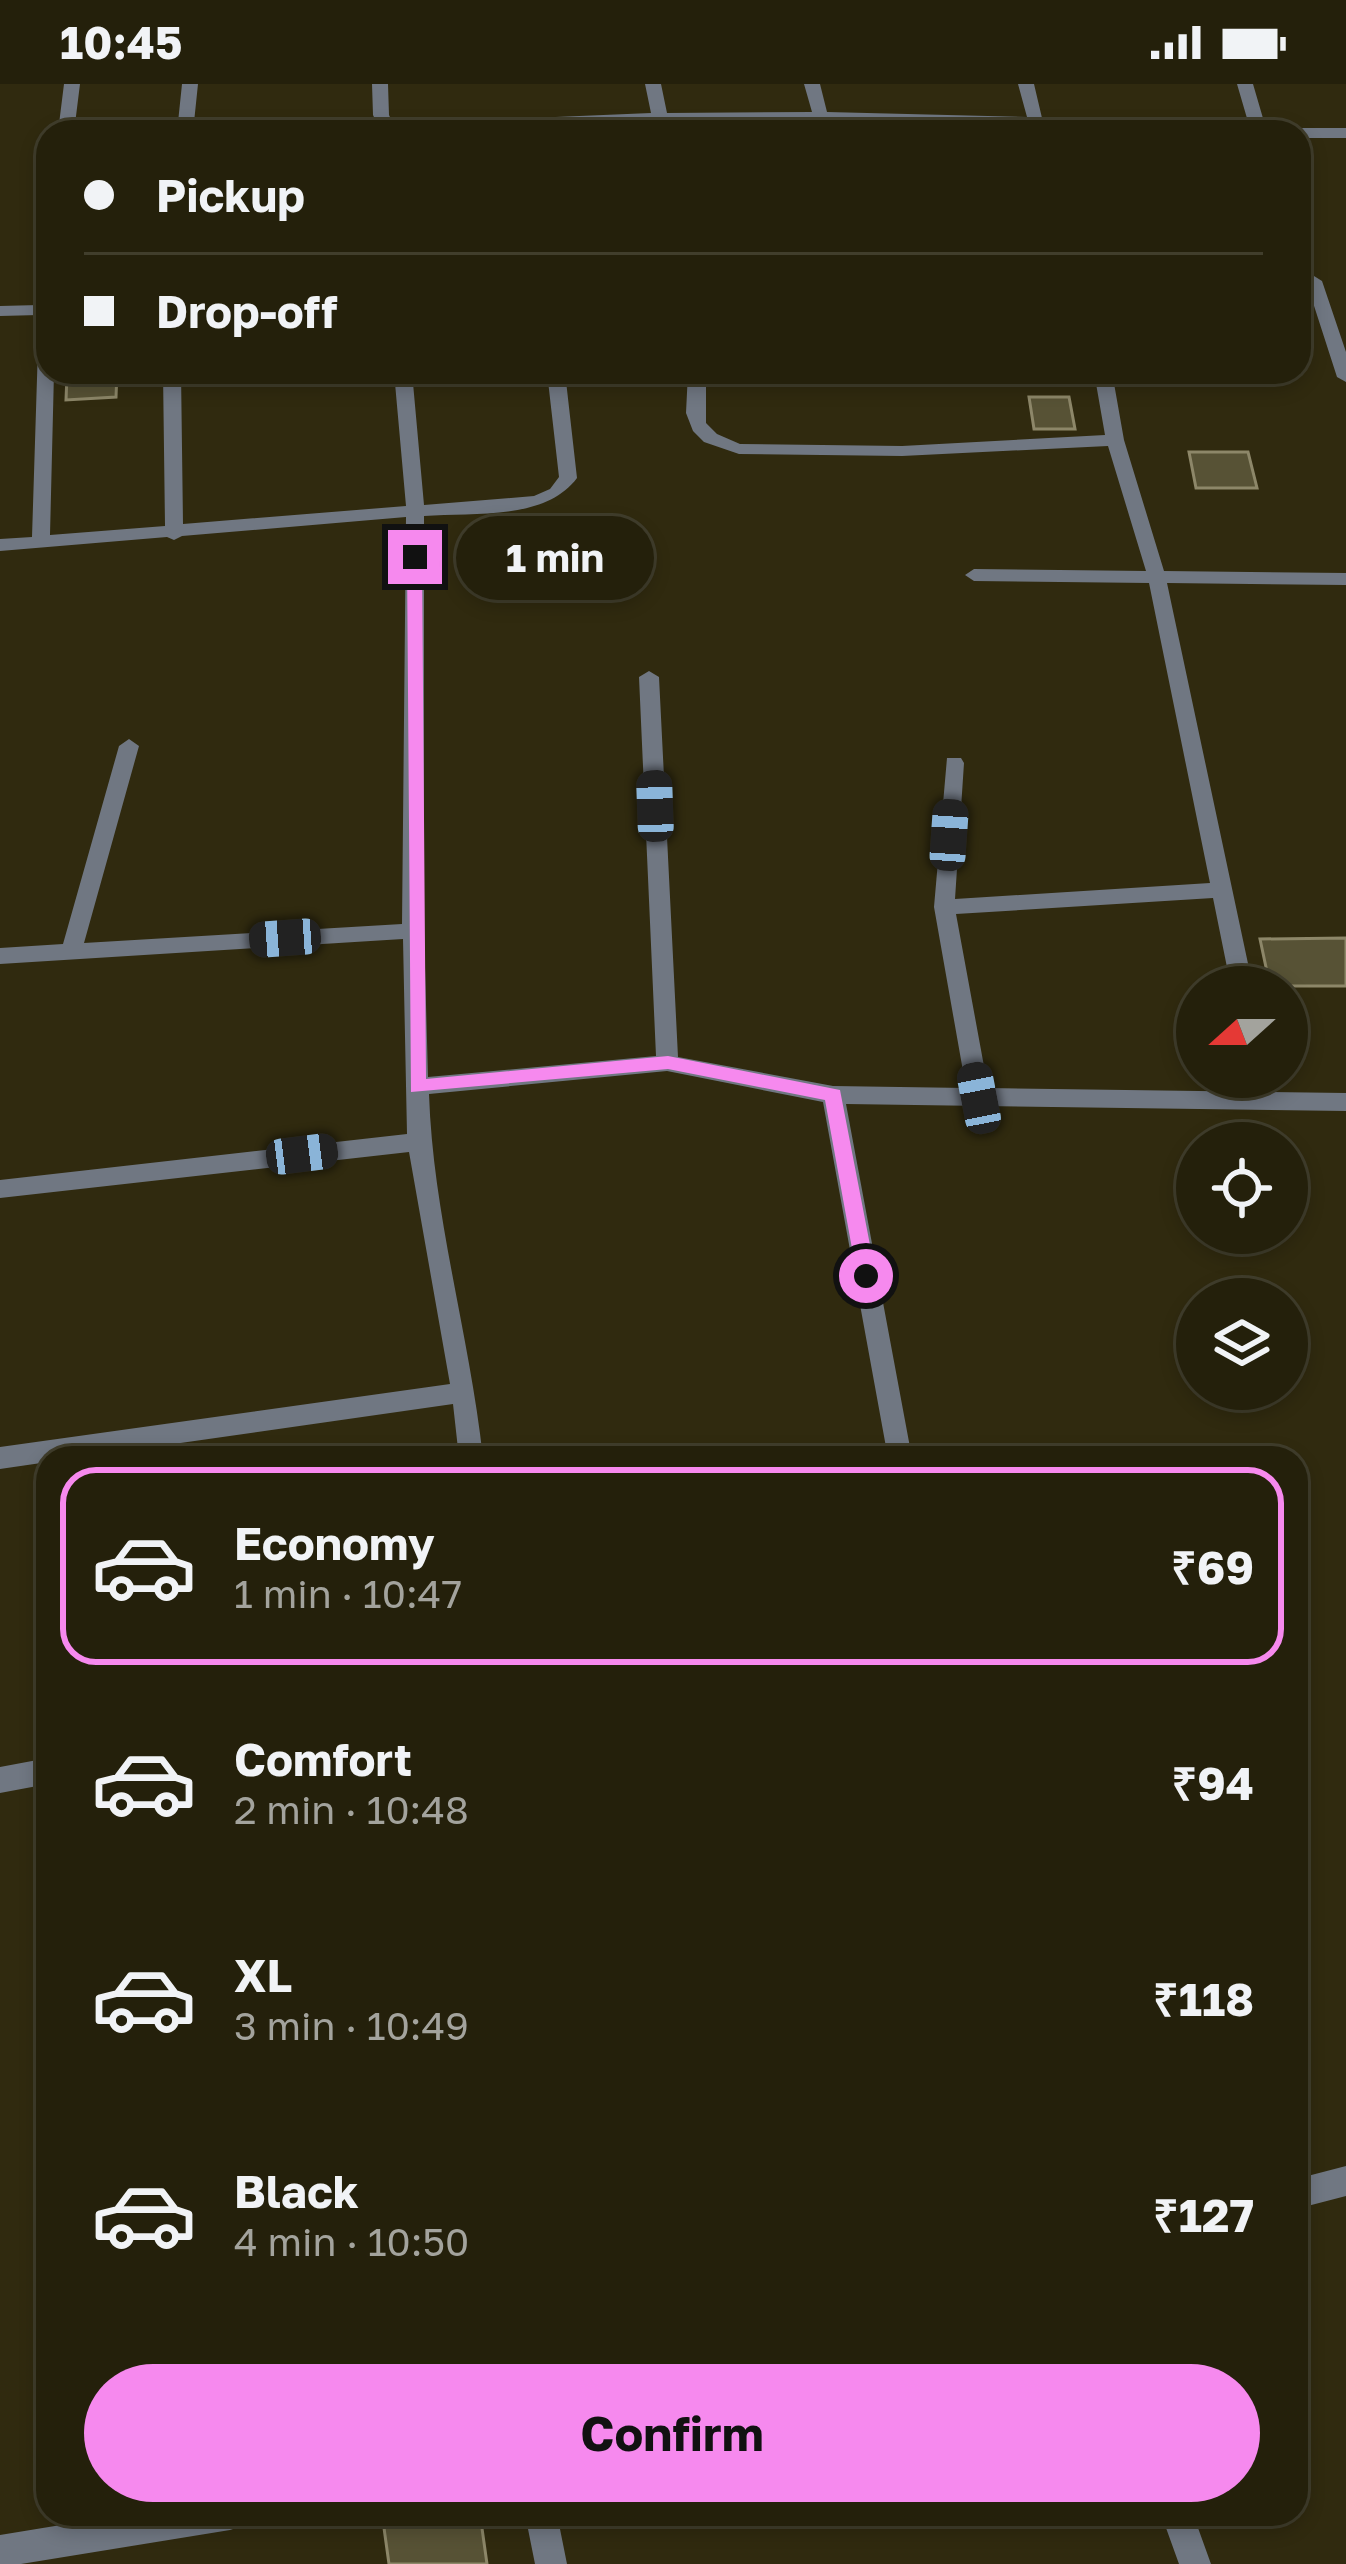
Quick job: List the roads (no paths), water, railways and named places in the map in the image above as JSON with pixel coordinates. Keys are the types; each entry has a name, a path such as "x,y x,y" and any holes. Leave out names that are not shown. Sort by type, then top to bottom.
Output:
{"street":[{"path":"68,120 72,84"},
{"path":"186,120 190,84"},
{"path":"380,84 383,120"},
{"path":"653,84 661,120"},
{"path":"812,84 821,118"},
{"path":"1026,84 1035,120"},
{"path":"1245,84 1256,120"},
{"path":"781,120 875,120"},
{"path":"1311,133 1346,133"},
{"path":"1313,281 1346,377"},
{"path":"0,311 36,310"},
{"path":"41,538 44,384"},
{"path":"172,384 174,534"},
{"path":"404,384 415,511 413,931 419,1142 470,1446"},
{"path":"0,544 41,538 174,534 538,501 556,493 568,478 557,384"},
{"path":"697,384 694,412 700,431 714,443 739,449 902,451 1115,440"},
{"path":"1105,384 1115,440 1156,574 1238,966"},
{"path":"974,575 1346,579"},
{"path":"649,677 668,1063"},
{"path":"71,952 129,746"},
{"path":"954,763 944,907 979,1098"},
{"path":"944,907 1222,890"},
{"path":"0,956 413,931"},
{"path":"417,1087 668,1063 833,1095 1346,1102"},
{"path":"833,1095 898,1446"},
{"path":"1265,1098 1266,1104"},
{"path":"0,1189 419,1142"},
{"path":"84,1446 464,1392"},
{"path":"0,1458 36,1453"},
{"path":"0,1780 36,1773"},
{"path":"1308,2191 1346,2180"},
{"path":"0,2551 155,2526"},
{"path":"544,2526 551,2564"},
{"path":"1181,2526 1195,2564"}]}
